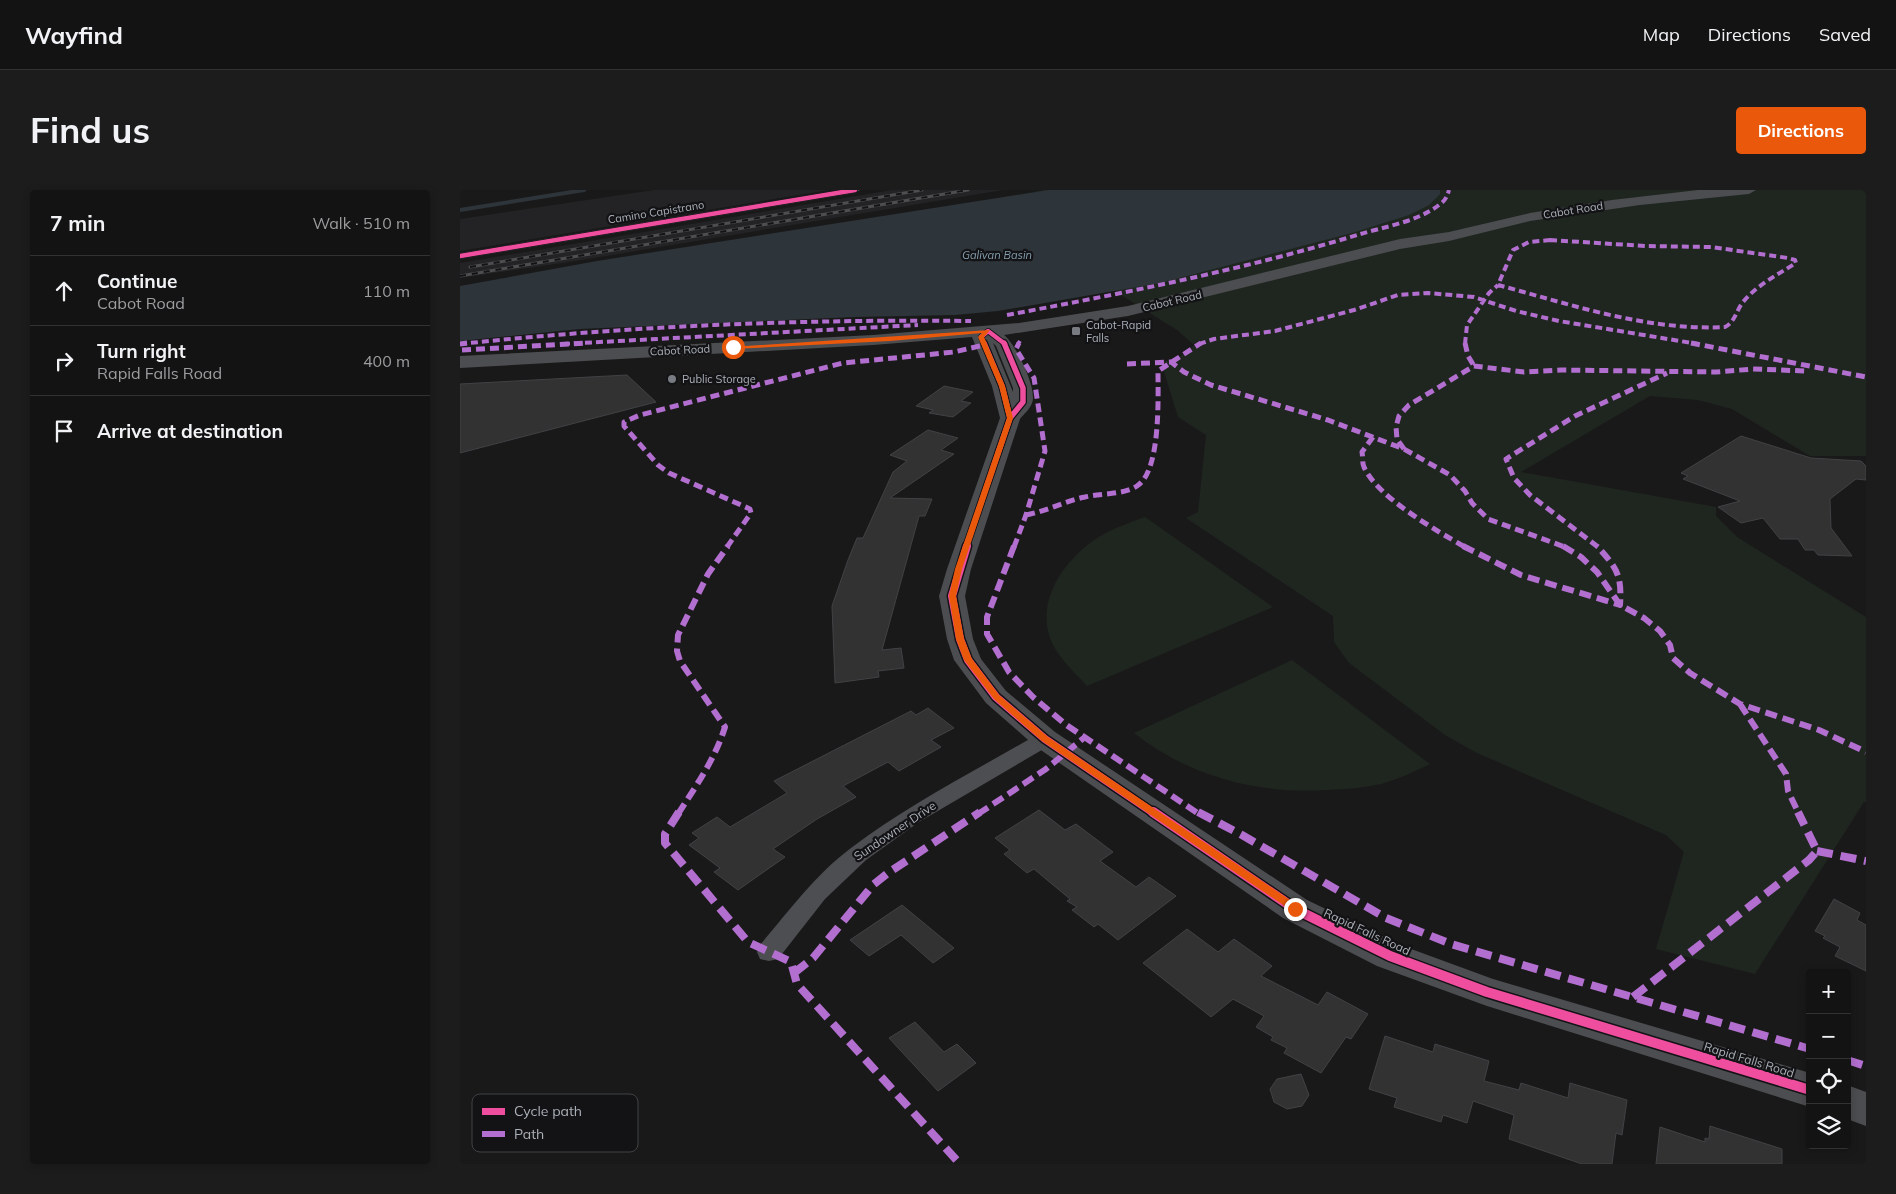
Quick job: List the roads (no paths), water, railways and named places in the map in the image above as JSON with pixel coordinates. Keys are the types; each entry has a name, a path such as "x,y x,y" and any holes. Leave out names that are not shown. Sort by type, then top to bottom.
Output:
{"main road":[{"name":"Cabot Road","path":"1400,244 1407,236 1501,214 1603,197 1667,190"},
{"name":"Cabot Road","path":"460,362 873,340 988,331 1120,313 1400,244 1421,242 1506,222 1599,206 1673,196 1749,190"},
{"name":"Rapid Falls Road","path":"988,331 981,337 1002,386 1010,418 959,569 952,596 960,639 968,660 996,697 1045,739 1295,909 1390,956 1487,992 1806,1089"},
{"path":"1851,1103 1866,1109"}],"street":[{"name":"Camino Capistrano","path":"460,256 855,190"},
{"name":"Sundowner Drive","path":"769,952 816,893 858,854 912,817 1045,739"}],"water":[{"name":"Galivan Basin","path":"1049,190 1440,190 1440,194 1429,205 1409,215 1352,233 1160,283 998,311 955,315 855,317 580,329 460,341 460,286 597,261"}],"waterway":[{"path":"460,210 584,190"}],"railway":[{"path":"470,267 922,190"},
{"path":"460,276 968,190"}],"place":[{"name":"Cabot-Rapid Falls","path":"1076,331"},
{"name":"Public Storage","path":"672,379"}]}
